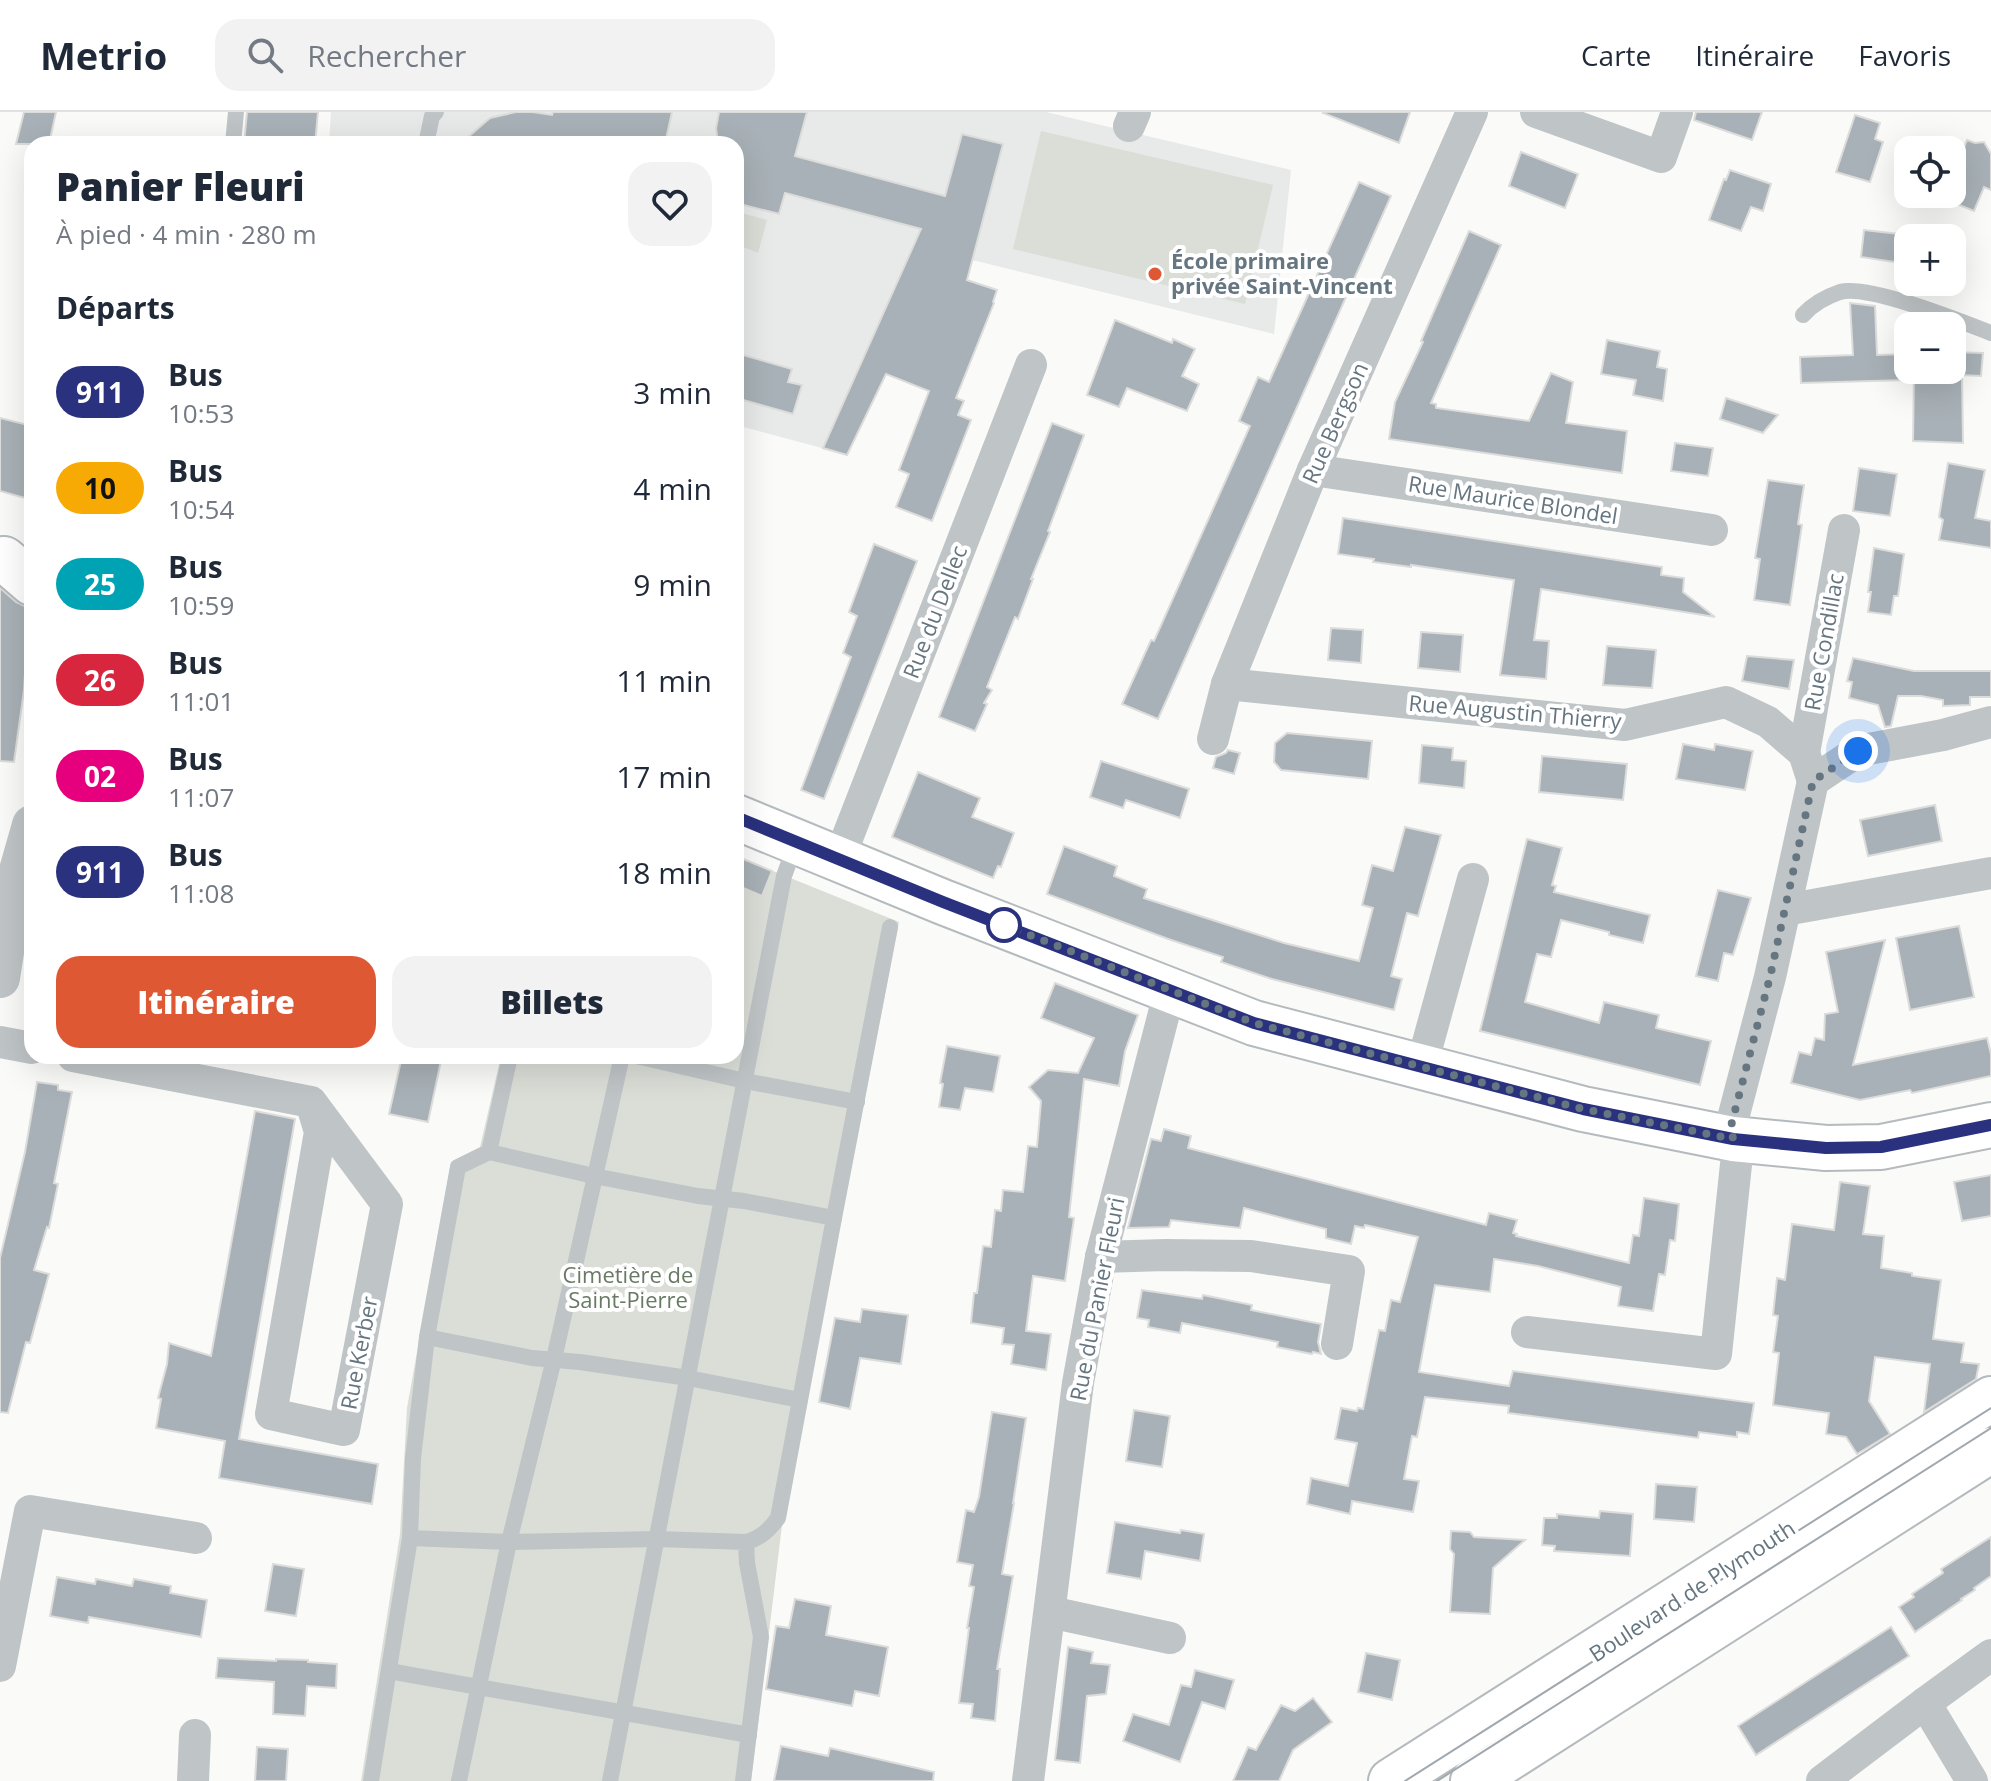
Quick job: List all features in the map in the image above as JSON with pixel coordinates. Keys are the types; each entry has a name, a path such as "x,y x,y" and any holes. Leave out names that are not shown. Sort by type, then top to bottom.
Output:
{"main road":[{"path":"744,820 943,902 1254,1023 1583,1109 1733,1139 1826,1148 1881,1147 1991,1125"},
{"name":"Boulevard de Plymouth","path":"1391,1781 1991,1399"},
{"name":"Boulevard de Plymouth","path":"1473,1781 1991,1450"}],"street":[{"name":"Rue Bergson","path":"1213,739 1227,684 1313,470 1472,112"},
{"path":"1536,112 1661,157 1677,112"},
{"name":"Rue du Dellec","path":"839,859 1031,365"},
{"name":"Rue Maurice Blondel","path":"1313,470 1712,530"},
{"name":"Rue Condillac","path":"1527,1332 1716,1354 1737,1155 1731,1126 1785,910 1844,530"},
{"name":"Rue Augustin Thierry","path":"1227,684 1625,725 1726,702 1768,722 1808,767"},
{"path":"1808,767 1858,751 1943,735 1991,722"},
{"path":"0,978 7,888 19,838"},
{"path":"1785,910 1991,873"},
{"path":"1421,1068 1473,879"},
{"name":"Rue du Panier Fleuri","path":"1028,1781 1078,1383 1101,1257 1170,990"},
{"path":"0,1042 24,1046"},
{"path":"132,1064 311,1102"},
{"name":"Rue Kerber","path":"311,1102 387,1204 344,1430 271,1414 320,1132 311,1102"},
{"path":"1101,1257 1251,1256 1349,1271 1337,1344"},
{"path":"0,1666 30,1511 196,1538"},
{"path":"1050,1612 1170,1638"},
{"path":"1822,1781 1991,1655"},
{"path":"1925,1703 1972,1781"},
{"path":"193,1781 195,1735"}],"lane":[{"path":"234,136 236,112"},
{"path":"428,136 432,116 436,112"},
{"path":"1803,315 1814,303 1842,291 1867,291 1991,333"},
{"path":"610,1781 784,876 797,842"},
{"path":"410,1538 509,1542 657,1539 746,1542 758,1539 771,1528 778,1518 890,927"},
{"path":"489,1152 508,1064"},
{"path":"459,1781 509,1542 620,1064"},
{"path":"671,1064 857,1102"},
{"path":"371,1781 410,1538 413,1458 427,1337 458,1167 489,1152 594,1176 834,1218"},
{"path":"427,1337 532,1358 688,1378 800,1400"},
{"path":"743,1781 761,1637 746,1542"},
{"path":"389,1671 749,1735"}],"shaded area":[{"name":"École primaire privée Saint-Vincent","path":"331,112 1046,112 1291,170 1274,334 960,257 922,292 848,455 744,427 744,136 330,136"}],"green space":[{"path":"1041,131 1273,185 1245,304 1013,249"},
{"path":"744,214 767,220 758,253 744,247"},
{"name":"Cimetière de Saint-Pierre","path":"744,859 899,922 782,1525 751,1781 361,1781 400,1534 407,1408 451,1162 480,1147 499,1064 744,1064"}],"building":[{"path":"24,112 56,112 51,136 24,136 24,144 16,144"},
{"path":"247,112 318,112 316,136 245,136"},
{"path":"516,112 552,115 553,112 672,112 667,136 469,136 490,118"},
{"path":"719,112 807,112 795,156 945,196 962,134 1003,144 967,280 997,290 956,398 964,401 958,415 971,420 932,521 896,507 909,474 899,470 929,391 886,374 847,455 823,448 921,229 785,193 779,214 744,205 744,136 717,136"},
{"path":"1324,112 1410,112 1399,143"},
{"path":"1696,112 1762,112 1752,140 1694,120"},
{"path":"1855,115 1880,123 1875,139 1883,142 1870,182 1836,172"},
{"path":"1966,142 1984,142 1991,154 1991,190 1984,187 1974,211 1966,208"},
{"path":"1521,152 1578,174 1565,208 1509,186"},
{"path":"1730,170 1771,184 1763,211 1751,207 1741,231 1709,220"},
{"path":"1359,182 1391,196 1158,719 1122,704 1151,640 1154,641 1250,426 1239,421 1258,377 1269,382"},
{"path":"1864,230 1894,233 1894,262 1861,257"},
{"path":"1469,231 1501,245 1431,403 1436,404 1436,408 1529,421 1551,373 1573,382 1566,423 1627,431 1622,473 1389,439 1395,402"},
{"path":"1850,303 1875,306 1877,355 1894,354 1894,380 1801,383 1800,357 1853,355"},
{"path":"1115,320 1195,349 1182,376 1199,384 1187,411 1127,388 1119,407 1087,395"},
{"path":"1607,340 1660,351 1657,367 1667,369 1663,401 1633,395 1636,380 1601,374"},
{"path":"1966,352 1983,353 1981,376 1966,375"},
{"path":"744,355 792,369 788,382 802,385 793,414 744,400"},
{"path":"1914,384 1962,384 1963,443 1913,441"},
{"path":"1726,398 1778,415 1763,433 1720,419"},
{"path":"0,418 24,424 24,498 0,491"},
{"path":"1052,423 1084,435 1018,619 1015,617 987,687 992,690 984,703 987,704 975,731 939,717"},
{"path":"1675,443 1713,448 1708,476 1671,471"},
{"path":"1948,463 1985,470 1975,518 1991,521 1991,548 1939,540 1943,520 1939,517"},
{"path":"1859,468 1897,474 1890,516 1853,511"},
{"path":"1768,480 1804,485 1798,524 1802,525 1790,605 1754,600 1760,559 1755,558"},
{"path":"1343,518 1662,567 1661,575 1684,578 1683,592 1715,617 1541,589 1534,640 1549,641 1546,679 1500,675 1514,580 1373,562 1374,559 1338,554"},
{"path":"874,544 917,561 824,799 801,790 851,657 843,653 857,616 849,612"},
{"path":"1874,548 1904,554 1898,596 1894,596 1891,615 1868,612"},
{"path":"0,588 24,606 24,690 14,762 0,761"},
{"path":"1331,628 1363,630 1361,663 1328,660"},
{"path":"1421,632 1463,635 1460,672 1418,668"},
{"path":"1607,646 1656,650 1652,688 1603,685"},
{"path":"1747,656 1794,660 1789,689 1742,681"},
{"path":"1853,658 1914,671 1991,671 1991,697 1970,697 1970,705 1943,706 1943,700 1898,696 1891,726 1885,727 1878,705 1849,698 1852,682 1847,681"},
{"path":"1287,733 1372,741 1368,779 1281,770 1274,762 1275,743"},
{"path":"1683,744 1714,750 1715,744 1753,751 1745,790 1676,779"},
{"path":"1422,745 1453,748 1452,760 1466,761 1464,788 1419,783"},
{"path":"1228,750 1240,753 1234,774 1213,768 1216,757"},
{"path":"1542,756 1627,764 1623,800 1539,792"},
{"path":"1101,761 1189,789 1180,818 1126,800 1123,808 1090,797"},
{"path":"918,772 980,798 972,817 1014,833 1001,867 998,866 993,878 892,837"},
{"path":"1935,805 1942,841 1868,856 1860,820"},
{"path":"1405,827 1441,835 1418,916 1407,913 1391,976 1402,979 1394,1010 1272,979 1221,962 1223,957 1047,894 1064,846 1117,866 1114,876 1147,889 1144,898 1284,943 1359,961 1373,908 1362,905 1372,865 1393,871"},
{"path":"1527,839 1562,848 1552,885 1556,886 1554,892 1650,915 1643,943 1561,920 1551,957 1537,954 1525,1002 1599,1023 1604,1002 1659,1015 1656,1028 1711,1041 1700,1085 1480,1031"},
{"path":"744,859 772,871 762,896 744,888"},
{"path":"1718,890 1751,898 1733,955 1724,953 1718,981 1696,976"},
{"path":"1959,926 1974,997 1910,1010 1896,938"},
{"path":"1885,940 1853,1065 1987,1038 1991,1076 1912,1093 1910,1090 1860,1100 1791,1083 1799,1052 1811,1055 1815,1038 1824,1040 1825,1014 1838,1012 1826,952"},
{"path":"1055,983 1138,1015 1125,1051 1119,1086 1084,1079 1069,1217 1074,1218 1065,1281 1033,1276 1026,1331 1051,1334 1046,1370 1011,1364 1014,1345 1002,1344 1004,1328 971,1323 983,1246 991,1247 995,1210 1001,1211 1003,1190 1023,1192 1028,1146 1037,1147 1041,1101 1029,1087 1048,1070 1078,1073 1094,1038 1041,1018"},
{"path":"947,1046 1000,1056 993,1092 965,1088 960,1110 939,1107"},
{"path":"400,1064 440,1064 428,1122 389,1114"},
{"path":"37,1082 58,1085 58,1090 72,1092 54,1183 58,1184 49,1228 34,1270 49,1274 30,1343 26,1342 8,1413 0,1412 0,1258 25,1152"},
{"path":"255,1111 295,1119 239,1439 378,1464 372,1504 219,1478 225,1441 156,1428 161,1399 158,1398 169,1343 211,1356"},
{"path":"1164,1129 1191,1136 1188,1148 1486,1225 1489,1213 1517,1220 1513,1233 1516,1236 1629,1263 1633,1235 1639,1236 1644,1198 1679,1204 1675,1241 1670,1240 1665,1275 1659,1274 1653,1311 1618,1306 1621,1287 1538,1266 1494,1259 1490,1292 1435,1285 1419,1372 1509,1386 1513,1371 1754,1403 1749,1434 1737,1432 1737,1437 1699,1432 1698,1438 1508,1413 1509,1406 1425,1397 1417,1437 1412,1436 1404,1479 1419,1481 1413,1512 1352,1501 1350,1514 1307,1504 1311,1478 1348,1486 1357,1443 1335,1439 1341,1408 1363,1409 1379,1330 1385,1331 1391,1300 1400,1302 1418,1237 1365,1225 1364,1228 1355,1226 1351,1244 1326,1238 1326,1229 1244,1208 1240,1228 1171,1220 1169,1227 1128,1228 1151,1139 1161,1141"},
{"path":"1991,1175 1991,1216 1962,1221 1954,1182"},
{"path":"1840,1182 1870,1186 1863,1234 1884,1236 1881,1268 1941,1280 1933,1339 1964,1343 1961,1362 1979,1364 1976,1379 1924,1412 1930,1364 1875,1357 1869,1401 1890,1434 1857,1454 1846,1437 1826,1434 1829,1413 1773,1405 1779,1353 1773,1352 1778,1316 1773,1315 1777,1278 1785,1280 1792,1224 1834,1230"},
{"path":"1142,1290 1202,1299 1203,1295 1252,1305 1251,1310 1321,1324 1318,1342 1321,1354 1277,1347 1278,1342 1182,1323 1180,1333 1148,1327 1149,1320 1137,1318"},
{"path":"862,1309 908,1315 901,1364 860,1358 850,1409 819,1402 835,1318 860,1322"},
{"path":"1134,1410 1170,1416 1162,1467 1126,1461"},
{"path":"992,1412 1026,1418 1002,1574 1013,1576 997,1669 1000,1669 995,1721 971,1718 973,1704 959,1703 974,1587 969,1586 973,1565 957,1562 966,1510 974,1512 979,1497"},
{"path":"1656,1484 1697,1487 1694,1522 1654,1519"},
{"path":"1600,1511 1633,1514 1630,1556 1554,1551 1555,1546 1542,1545 1544,1518 1557,1518 1557,1514 1599,1518"},
{"path":"1115,1522 1204,1534 1200,1561 1145,1551 1141,1579 1107,1573"},
{"path":"1451,1531 1470,1532 1474,1537 1525,1540 1493,1568 1490,1614 1450,1612 1454,1554 1450,1549"},
{"path":"1991,1537 1991,1576 1915,1632 1899,1607 1943,1573 1941,1569"},
{"path":"273,1564 304,1569 296,1616 265,1611"},
{"path":"57,1577 95,1584 96,1579 132,1586 134,1579 171,1586 170,1593 207,1600 201,1637 89,1617 88,1623 50,1616"},
{"path":"795,1599 831,1606 826,1635 888,1647 879,1696 855,1691 852,1706 766,1689 776,1626 789,1628"},
{"path":"1891,1627 1909,1656 1756,1755 1738,1726"},
{"path":"1068,1647 1093,1652 1091,1663 1110,1665 1106,1694 1087,1696 1080,1763 1055,1760"},
{"path":"1366,1653 1400,1660 1392,1700 1358,1692"},
{"path":"218,1658 308,1660 337,1664 336,1688 307,1686 305,1716 273,1714 274,1682 216,1678"},
{"path":"1195,1670 1234,1680 1225,1709 1202,1702 1180,1762 1123,1741 1133,1714 1169,1725 1181,1685 1191,1687"},
{"path":"1313,1698 1332,1722 1293,1750 1279,1781 1233,1781 1248,1747 1256,1750 1281,1705 1295,1711"},
{"path":"781,1746 828,1756 830,1748 934,1772 933,1781 774,1781"},
{"path":"257,1747 288,1749 286,1781 255,1781"}],"tram line":[{"path":"1405,1781 1991,1408"},
{"path":"1437,1781 1991,1428"}],"bus line":[{"name":"911","path":"744,820 943,902 1254,1023 1583,1109 1733,1139 1826,1148 1881,1147 1991,1125"}],"place":[{"name":"École primaire privée Saint-Vincent","path":"1155,274"}],"route":[{"path":"1004,925 1254,1023 1583,1109 1733,1139 1731,1126 1770,977 1813,781 1858,751"}]}
